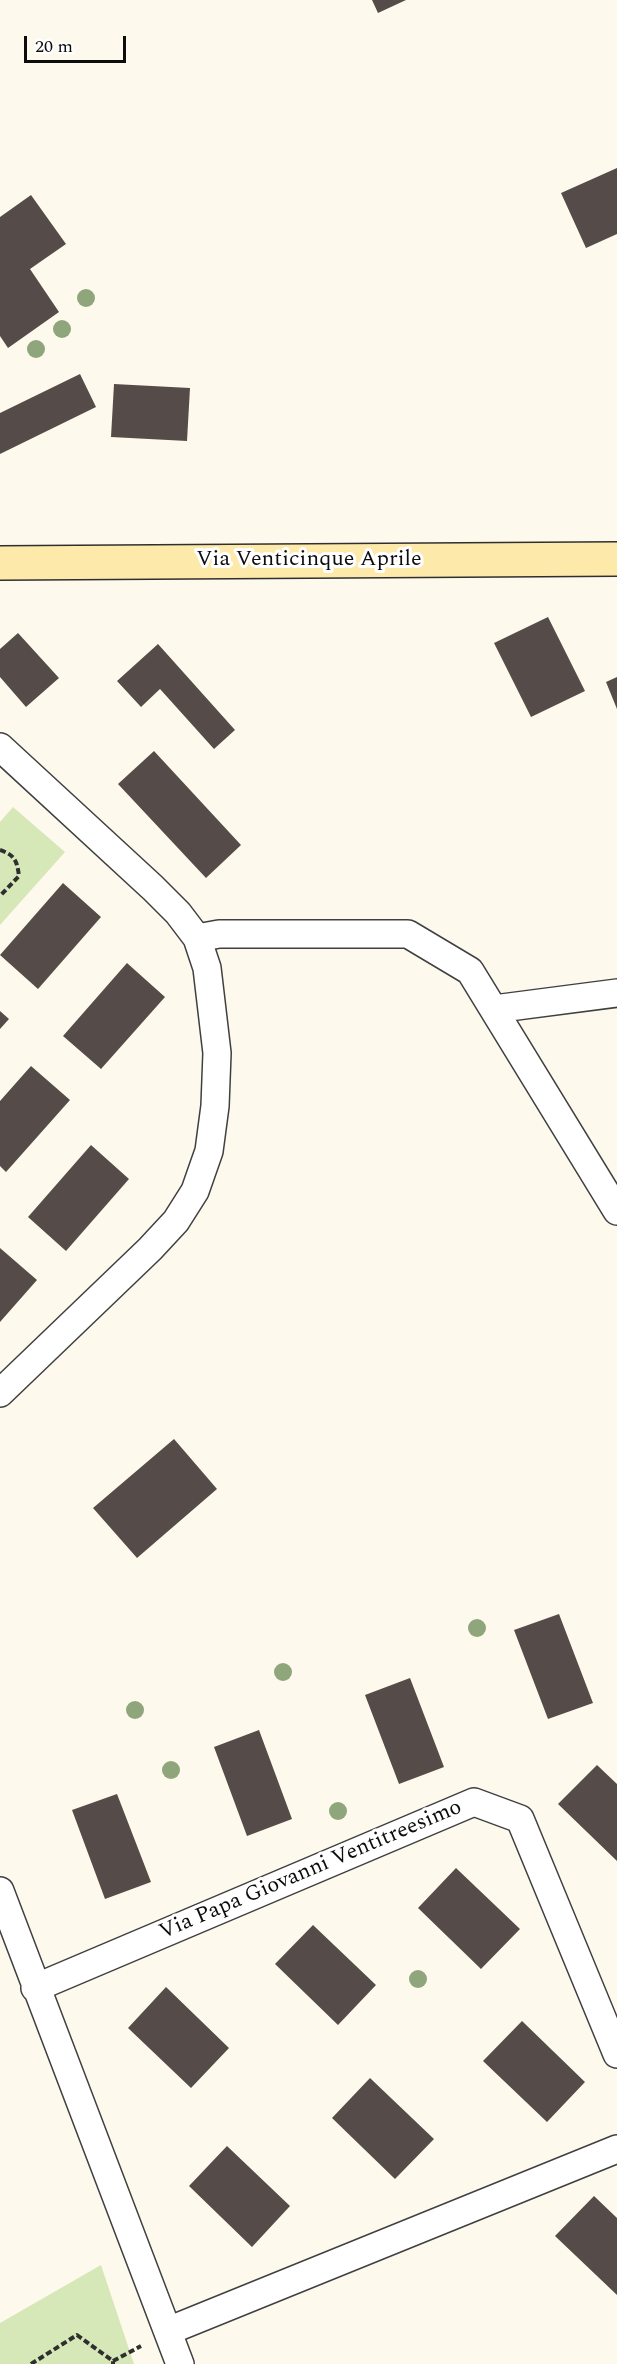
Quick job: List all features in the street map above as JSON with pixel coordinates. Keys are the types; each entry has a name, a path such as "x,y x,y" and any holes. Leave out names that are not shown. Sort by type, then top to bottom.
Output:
{"main road":[{"name":"Via Venticinque Aprile","path":"0,563 617,560"}],"street":[{"path":"0,747 153,888 178,913 197,938 207,968 217,1053 215,1106 208,1151 195,1191 176,1221 150,1249 0,1393"},
{"path":"197,938 219,934 408,934 470,971 617,1211"},
{"path":"494,1009 617,993"},
{"name":"Via Papa Giovanni Ventitreesimo","path":"35,1988 474,1802 520,1819 617,2054"},
{"path":"0,1891 180,2364"},
{"path":"168,2331 617,2149"}],"path":[{"path":"0,850 11,854 17,862 19,876 0,896"},
{"path":"31,2364 77,2335 97,2348 113,2364"}],"green space":[{"path":"13,807 65,852 0,925 0,822"},
{"path":"101,2265 134,2364 0,2364 0,2323"}],"building":[{"path":"372,0 406,0 378,13"},
{"path":"617,168 617,234 586,248 561,193"},
{"path":"31,195 66,244 30,269 59,312 8,348 0,336 0,217"},
{"path":"80,374 96,407 0,454 0,413"},
{"path":"114,384 190,388 187,441 111,437"},
{"path":"548,617 585,691 531,717 494,643"},
{"path":"18,633 59,678 26,707 0,677 0,649"},
{"path":"158,644 235,730 214,749 160,689 141,707 117,681"},
{"path":"617,677 617,709 606,682"},
{"path":"154,751 241,845 206,878 118,784"},
{"path":"63,883 101,917 38,989 0,955"},
{"path":"127,963 165,997 101,1069 63,1036"},
{"path":"0,1011 9,1019 0,1029"},
{"path":"31,1066 70,1100 6,1172 0,1166 0,1101"},
{"path":"91,1145 129,1179 66,1251 28,1217"},
{"path":"0,1248 37,1280 0,1322"},
{"path":"174,1439 217,1489 137,1558 93,1508"},
{"path":"559,1614 593,1703 548,1719 514,1630"},
{"path":"410,1678 444,1767 399,1784 365,1695"},
{"path":"259,1730 292,1819 247,1836 214,1747"},
{"path":"597,1765 617,1784 617,1861 558,1804"},
{"path":"117,1794 151,1882 105,1899 72,1810"},
{"path":"456,1868 520,1929 481,1969 418,1908"},
{"path":"313,1925 376,1985 338,2025 275,1964"},
{"path":"166,1987 229,2048 191,2088 128,2028"},
{"path":"522,2021 585,2082 547,2122 483,2061"},
{"path":"370,2078 434,2139 395,2179 332,2118"},
{"path":"227,2146 290,2206 252,2247 189,2186"},
{"path":"594,2196 617,2218 617,2295 555,2236"}]}
